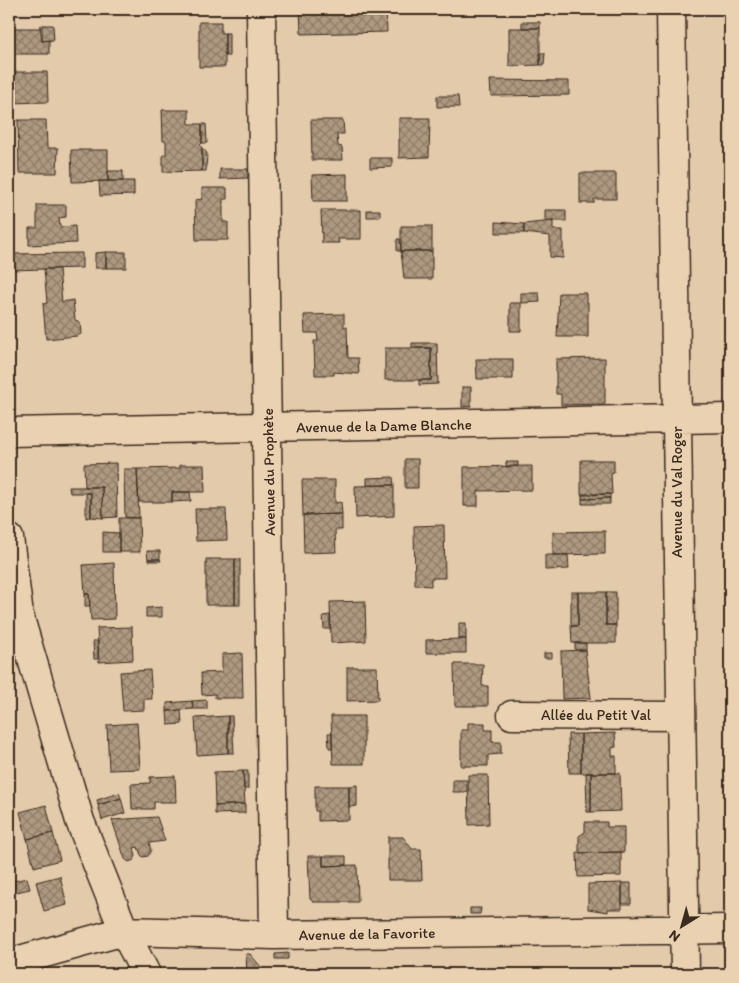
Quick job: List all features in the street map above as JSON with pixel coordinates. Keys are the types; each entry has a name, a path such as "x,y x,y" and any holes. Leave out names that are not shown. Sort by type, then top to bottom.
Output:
{"street":[{"name":"Avenue du Prophète","path":"261,9 274,935"},
{"name":"Avenue du Val Roger","path":"671,9 685,974"},
{"name":"Avenue de la Dame Blanche","path":"9,432 268,429 730,418"},
{"path":"9,538 19,615 80,821 124,931 146,974"},
{"name":"Allée du Petit Val","path":"512,715 681,716"},
{"name":"Avenue de la Favorite","path":"9,962 124,931 274,935 730,928"}],"building":[{"path":"93,9 116,9 116,14 93,14"},
{"path":"300,9 386,9 387,32 301,34"},
{"path":"199,22 221,22 221,33 225,33 225,67 199,67"},
{"path":"522,22 540,22 540,28 522,28"},
{"path":"40,25 42,41 49,40 49,54 9,54 9,28 40,28"},
{"path":"42,25 53,25 54,40 42,41"},
{"path":"509,28 540,28 540,65 509,66"},
{"path":"225,33 229,33 229,56 225,56"},
{"path":"540,53 545,53 544,65 540,65"},
{"path":"9,72 47,72 48,102 9,103"},
{"path":"490,80 569,81 569,95 491,96"},
{"path":"437,96 458,96 459,107 437,107"},
{"path":"162,110 189,110 189,124 202,124 202,143 200,145 202,148 202,171 163,172 163,155 166,155 166,141 163,141"},
{"path":"399,118 430,118 429,157 399,158"},
{"path":"18,120 46,120 47,148 58,148 57,173 19,173"},
{"path":"311,120 343,120 344,134 337,134 338,146 342,147 343,160 312,160"},
{"path":"202,124 206,124 207,143 202,143"},
{"path":"202,148 207,153 206,171 202,171"},
{"path":"71,150 108,150 108,181 72,182"},
{"path":"370,158 392,158 392,167 370,168"},
{"path":"220,169 248,169 248,178 220,179"},
{"path":"108,171 123,171 123,181 108,181"},
{"path":"580,173 616,173 616,199 594,199 594,203 580,203"},
{"path":"347,174 347,201 313,201 312,175"},
{"path":"99,181 134,181 134,195 100,196"},
{"path":"202,188 227,188 227,199 223,199 223,222 228,222 228,240 196,240 195,200 202,199"},
{"path":"37,205 66,205 66,217 59,218 60,227 75,226 76,243 29,245 29,228 37,228"},
{"path":"321,210 361,210 361,239 338,239 339,243 322,243"},
{"path":"367,210 380,210 380,217 367,217"},
{"path":"545,210 566,210 566,221 545,221"},
{"path":"553,221 553,230 563,230 563,258 550,257 550,236 524,233 524,224"},
{"path":"496,222 524,224 524,233 496,233"},
{"path":"401,226 432,226 432,251 401,251"},
{"path":"397,239 400,239 401,251 397,251"},
{"path":"401,251 432,251 432,279 404,279"},
{"path":"106,252 106,268 95,268 95,253"},
{"path":"106,252 126,252 126,268 106,268"},
{"path":"82,253 82,268 9,270 9,254"},
{"path":"44,269 59,269 62,302 73,300 75,320 80,322 81,334 46,339 43,304 47,303"},
{"path":"521,293 539,293 540,302 521,303"},
{"path":"559,293 586,293 586,302 588,302 588,337 557,337"},
{"path":"510,303 521,303 521,331 510,331"},
{"path":"344,314 344,327 347,327 348,358 358,358 359,374 334,372 334,375 315,375 314,341 318,341 317,333 305,333 304,315"},
{"path":"412,343 437,343 438,384 419,385 419,380 431,380 431,348 412,348"},
{"path":"385,348 431,348 431,380 385,380"},
{"path":"605,358 605,404 561,405 561,394 556,394 556,359"},
{"path":"476,359 513,359 513,379 477,379"},
{"path":"462,387 471,387 471,406 462,407"},
{"path":"405,459 418,459 418,488 405,488"},
{"path":"581,460 614,460 614,472 611,473 612,494 581,495"},
{"path":"506,462 518,462 518,466 506,467"},
{"path":"116,463 117,517 103,518 102,487 85,487 84,464"},
{"path":"180,465 204,465 205,492 172,492 172,502 139,502 137,469 180,468"},
{"path":"532,466 532,490 478,491 478,506 464,506 464,467"},
{"path":"124,469 137,469 139,518 125,517"},
{"path":"393,477 394,485 367,485 367,478"},
{"path":"302,480 335,480 335,503 341,502 342,514 303,515"},
{"path":"394,485 394,516 356,518 355,486"},
{"path":"69,487 102,487 103,518 91,517 91,493 70,493"},
{"path":"172,492 190,492 191,501 172,502"},
{"path":"86,493 91,493 91,517 86,518"},
{"path":"582,494 610,494 610,498 582,499"},
{"path":"610,498 610,504 582,504 582,499"},
{"path":"195,509 226,509 227,540 196,541"},
{"path":"342,514 342,530 335,530 336,552 304,553 303,515"},
{"path":"119,518 139,518 140,552 119,552"},
{"path":"444,525 445,578 431,578 431,586 415,585 414,526"},
{"path":"605,531 605,554 553,555 553,532"},
{"path":"103,532 119,533 119,552 103,552"},
{"path":"147,551 160,551 160,559 148,559"},
{"path":"545,555 568,555 569,569 545,570"},
{"path":"148,559 160,559 161,561 148,561"},
{"path":"206,559 235,559 235,605 206,605"},
{"path":"235,559 240,559 240,605 235,605"},
{"path":"114,563 115,619 91,620 89,594 85,594 83,565"},
{"path":"571,592 578,592 578,626 571,626"},
{"path":"578,592 606,592 606,625 616,625 616,643 572,643 571,626 578,626"},
{"path":"606,592 616,592 616,625 606,625"},
{"path":"85,594 89,594 90,606 85,606"},
{"path":"365,601 366,641 331,643 330,602"},
{"path":"162,607 162,617 146,617 146,608"},
{"path":"330,615 330,629 324,629 323,616"},
{"path":"459,623 466,623 466,639 459,639"},
{"path":"132,627 133,660 99,662 97,628"},
{"path":"466,639 466,653 426,653 426,640"},
{"path":"93,641 98,641 98,659 94,659"},
{"path":"575,643 586,643 586,650 575,650"},
{"path":"585,650 591,698 562,699 561,651"},
{"path":"242,653 243,698 215,698 215,694 202,695 201,673 222,672 222,654"},
{"path":"544,653 552,653 552,658 544,658"},
{"path":"454,664 483,664 482,686 488,686 488,706 455,706"},
{"path":"347,667 377,667 378,700 347,701"},
{"path":"150,670 152,699 144,699 144,710 123,711 120,672"},
{"path":"207,700 207,709 193,709 192,701"},
{"path":"192,701 193,709 167,711 167,703"},
{"path":"181,710 182,724 168,725 167,711"},
{"path":"228,716 228,753 197,755 195,718"},
{"path":"228,716 232,716 234,753 228,753"},
{"path":"331,716 364,716 364,764 333,764"},
{"path":"137,723 140,769 109,770 107,725"},
{"path":"468,723 485,723 485,730 492,730 492,742 501,742 501,754 488,755 488,766 461,766 461,730 468,730"},
{"path":"328,733 332,733 332,748 329,748"},
{"path":"615,733 616,747 612,748 612,756 616,756 616,773 581,773 581,734"},
{"path":"568,734 581,734 581,773 569,773"},
{"path":"243,771 248,771 248,789 244,789"},
{"path":"243,771 245,804 215,806 214,772"},
{"path":"586,773 591,773 591,812 587,812"},
{"path":"591,773 620,773 621,811 591,812"},
{"path":"468,775 488,775 489,824 469,825"},
{"path":"175,776 176,802 154,802 154,809 132,809 131,784 150,783 150,777"},
{"path":"453,780 467,780 467,792 453,792"},
{"path":"357,785 357,806 349,807 349,786"},
{"path":"315,786 349,786 349,820 318,821 318,811 315,811"},
{"path":"119,793 121,798 98,805 97,800"},
{"path":"121,798 125,813 102,820 98,805"},
{"path":"245,804 245,813 215,814 215,806"},
{"path":"46,805 53,833 27,839 20,812"},
{"path":"157,817 165,841 149,843 151,850 148,856 143,857 138,847 134,848 136,856 134,860 129,862 125,859 112,820"},
{"path":"585,822 607,822 607,827 624,827 624,852 579,853 579,836 585,832"},
{"path":"53,833 60,860 34,867 27,839"},
{"path":"388,837 403,837 412,849 421,849 422,880 388,880"},
{"path":"621,852 621,876 578,877 577,853"},
{"path":"308,856 323,856 323,866 357,865 358,902 313,902 310,899"},
{"path":"323,856 346,856 346,865 323,866"},
{"path":"60,876 67,905 44,911 36,882"},
{"path":"27,878 30,889 12,893 9,882"},
{"path":"622,883 622,909 608,909 608,912 588,909 588,884"},
{"path":"622,883 631,883 631,904 622,904"},
{"path":"470,908 481,908 480,914 470,914"},
{"path":"288,953 288,959 275,959 275,954"},
{"path":"246,954 250,954 261,967 261,974 247,974"}]}
